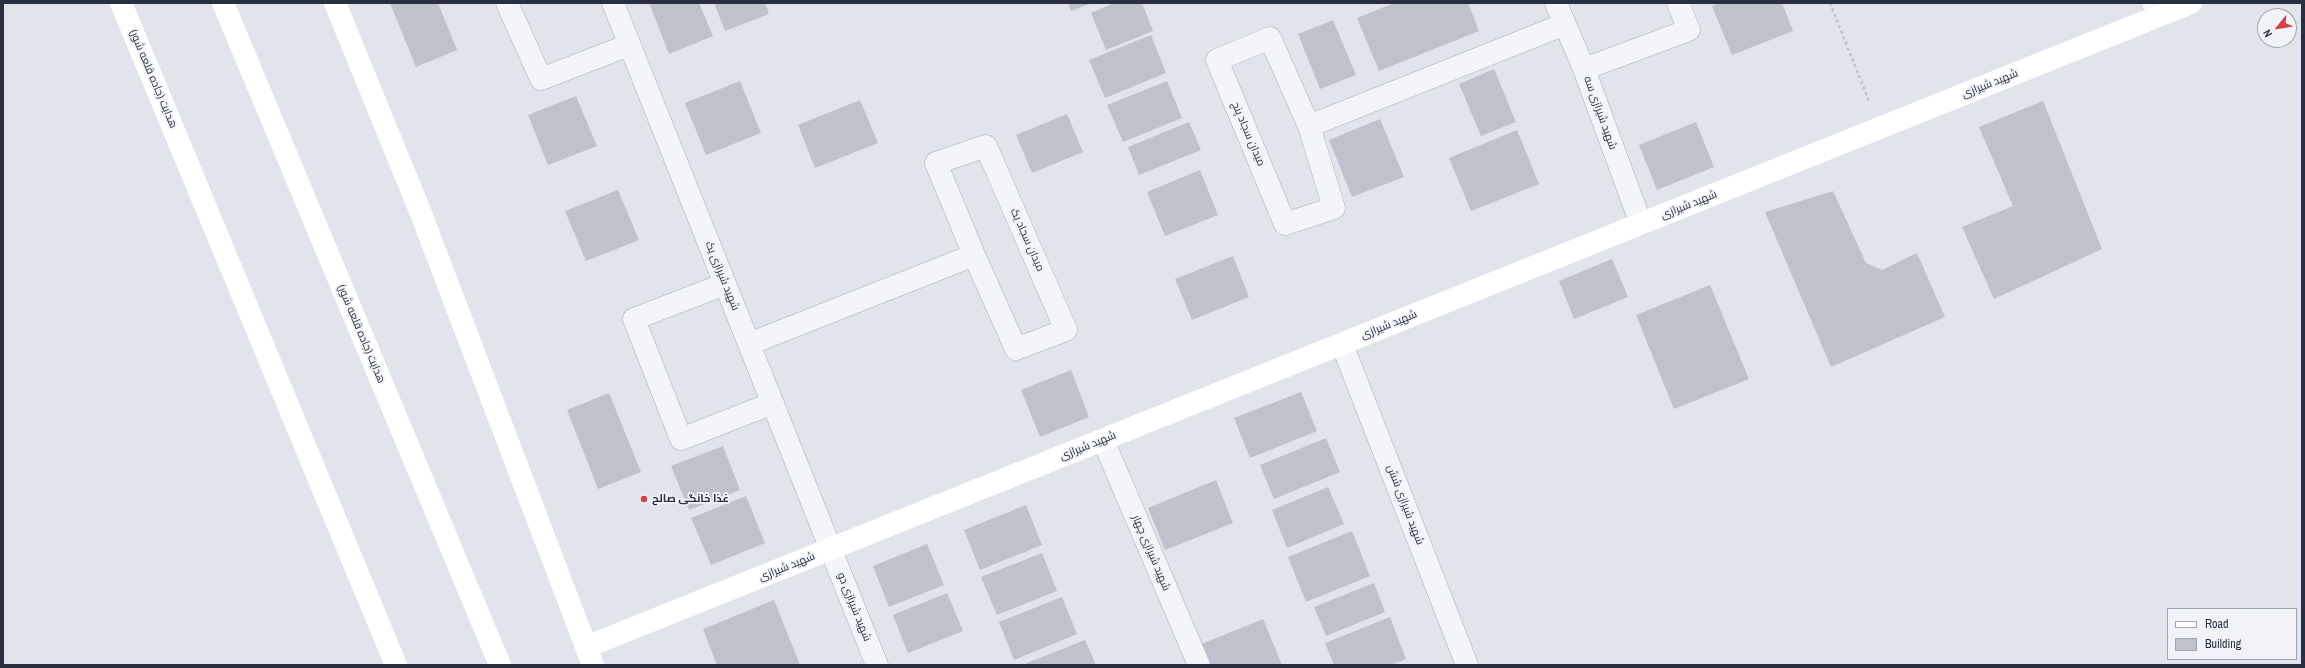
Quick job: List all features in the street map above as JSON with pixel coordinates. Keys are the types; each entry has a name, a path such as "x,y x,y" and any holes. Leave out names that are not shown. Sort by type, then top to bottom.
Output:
{"main road":[{"name":"هدایت (جاده قلعه شور)","path":"121,3 396,665"},
{"name":"هدایت (جاده قلعه شور)","path":"224,3 500,665"},
{"path":"335,3 420,211 590,656"},
{"name":"شهید شیرازی","path":"590,656 830,550 1879,128 2155,10 2191,3"}],"street":[{"path":"507,3 541,79 629,45"},
{"name":"شهید شیرازی یک","path":"612,3 773,403 830,550"},
{"name":"شهید شیرازی سه","path":"1556,3 1584,69 1641,224"},
{"path":"1584,69 1689,30 1678,3"},
{"path":"1309,126 1565,24"},
{"name":"میدان سجاد پنج","path":"1270,38 1309,126 1334,208 1286,224 1217,60 1270,38"},
{"name":"میدان سجاد یک","path":"986,146 1066,330 1016,349 974,255 936,163 986,146"},
{"path":"749,344 974,255"},
{"path":"725,284 634,319 681,439 773,403"},
{"name":"شهید شیرازی شش","path":"1342,344 1467,665"},
{"name":"شهید شیرازی چهار","path":"1103,440 1199,665"},
{"name":"شهید شیرازی دو","path":"830,550 877,665"}],"path":[{"path":"1830,3 1879,128"}],"building":[{"path":"390,3 438,3 457,50 416,67"},
{"path":"649,3 699,3 713,36 669,54"},
{"path":"714,3 765,3 769,14 725,31"},
{"path":"1068,3 1092,3 1071,11"},
{"path":"1114,3 1142,3 1153,31 1106,50 1091,13"},
{"path":"1394,3 1468,3 1479,31 1379,71 1357,18"},
{"path":"1720,3 1782,3 1793,31 1732,55 1712,6"},
{"path":"1333,20 1356,75 1320,89 1298,34"},
{"path":"1151,35 1166,73 1105,98 1089,60"},
{"path":"1494,69 1516,122 1481,136 1459,84"},
{"path":"740,81 761,133 706,155 685,103"},
{"path":"1167,81 1182,118 1123,142 1107,105"},
{"path":"576,96 597,146 548,165 528,115"},
{"path":"860,100 878,143 815,168 798,125"},
{"path":"2043,101 2102,249 1994,299 1962,227 2013,206 1979,127"},
{"path":"1067,114 1083,152 1032,173 1016,135"},
{"path":"1380,119 1404,177 1352,197 1329,140"},
{"path":"1189,122 1201,150 1139,175 1128,147"},
{"path":"1696,122 1714,167 1657,190 1639,145"},
{"path":"1517,130 1539,184 1471,211 1449,158"},
{"path":"1200,170 1218,215 1165,236 1147,192"},
{"path":"618,190 639,240 586,261 565,211"},
{"path":"1833,191 1866,263 1882,270 1917,253 1945,317 1831,367 1765,212"},
{"path":"1233,256 1249,297 1192,320 1175,279"},
{"path":"1612,259 1628,297 1574,319 1559,281"},
{"path":"1710,285 1749,379 1674,409 1636,315"},
{"path":"1071,370 1089,417 1040,437 1021,390"},
{"path":"1301,392 1317,431 1250,458 1234,418"},
{"path":"609,393 641,472 598,489 567,410"},
{"path":"1326,438 1340,472 1274,499 1260,465"},
{"path":"723,446 740,490 689,510 671,466"},
{"path":"1216,480 1233,523 1165,550 1148,508"},
{"path":"1328,487 1344,524 1287,548 1272,510"},
{"path":"746,496 765,543 711,565 691,518"},
{"path":"1026,505 1042,545 980,570 964,530"},
{"path":"1352,531 1370,576 1306,602 1288,557"},
{"path":"927,544 944,585 889,607 873,566"},
{"path":"1042,553 1057,591 997,615 981,577"},
{"path":"1374,583 1385,612 1326,636 1314,607"},
{"path":"947,593 963,631 908,653 893,615"},
{"path":"1062,597 1077,634 1014,660 999,622"},
{"path":"774,600 800,665 717,665 703,629"},
{"path":"1390,617 1406,659 1390,665 1334,665 1325,643"},
{"path":"1263,619 1282,665 1207,665 1199,645"},
{"path":"1085,640 1096,665 1022,665"}],"place":[{"name":"غذا خانگی صالح","path":"644,499"}]}
